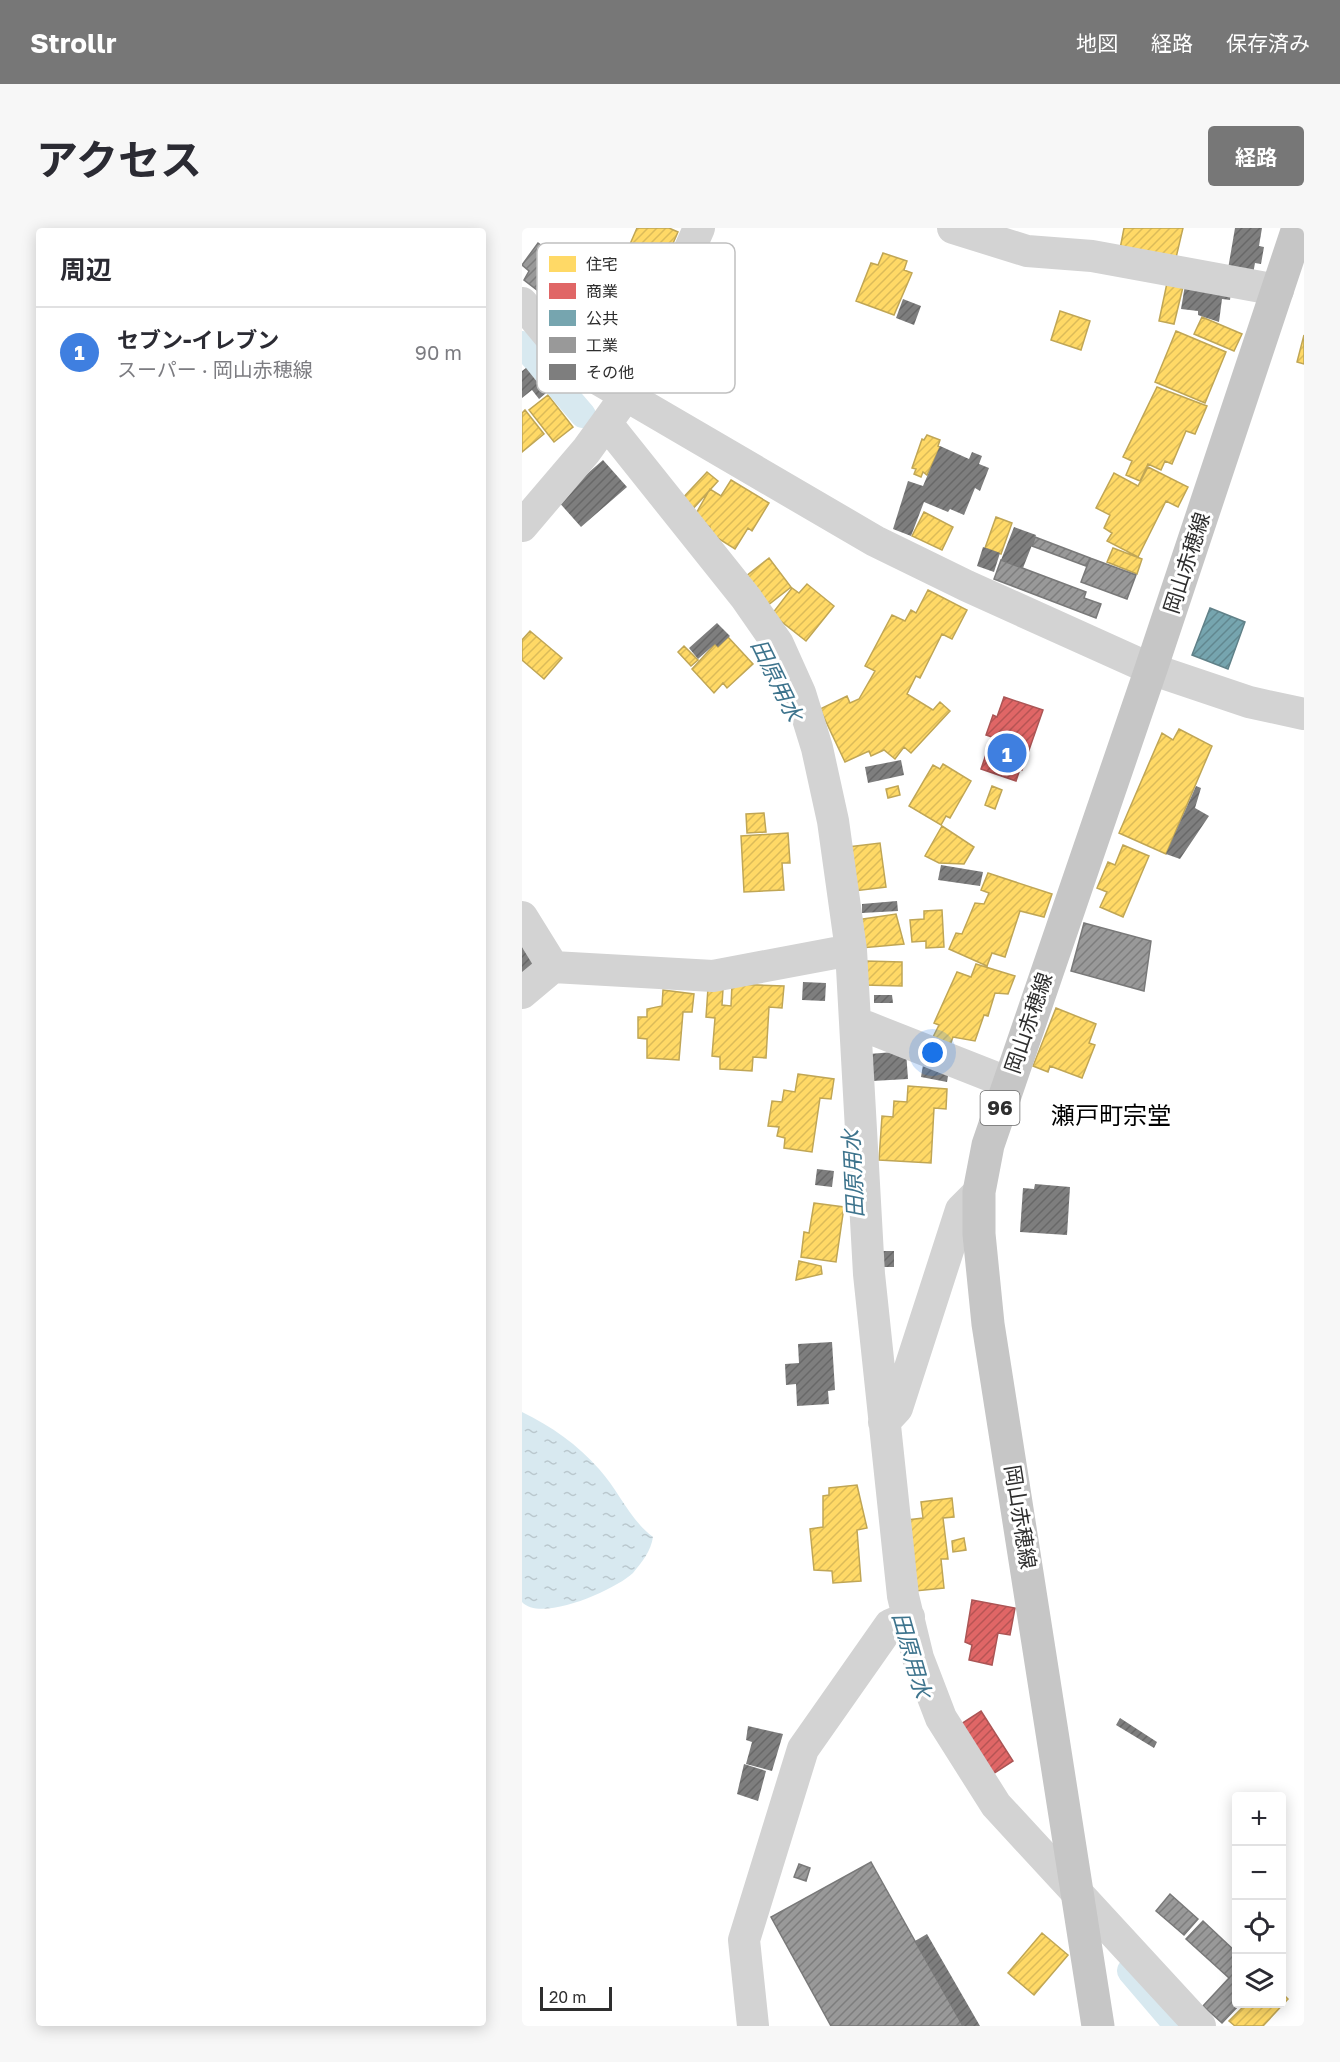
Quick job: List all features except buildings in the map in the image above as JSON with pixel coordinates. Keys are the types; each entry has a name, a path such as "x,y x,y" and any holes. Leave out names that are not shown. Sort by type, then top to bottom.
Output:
{"main road":[{"name":"岡山赤穂線","path":"1098,2026 988,1324 980,1234 979,1192 988,1145 1009,1083 1151,669 1289,278 1298,228"}],"street":[{"path":"692,243 699,228"},
{"path":"953,228 1027,251 1289,278"},
{"path":"522,303 537,321"},
{"path":"620,393 875,541 967,586 1151,669 1250,702 1304,714"},
{"path":"522,526 607,424 627,393"},
{"path":"607,424 746,598 778,644 800,693 817,748 833,821 843,951 856,1026 869,1274 903,1596 901,1621 941,1718 996,1805 1200,2026"},
{"path":"522,917 553,967"},
{"path":"522,993 553,967 713,976 843,951"},
{"path":"856,1026 867,1027 1009,1083"},
{"path":"885,1422 897,1408 961,1210 979,1192"},
{"path":"753,2026 744,1940 803,1749 901,1621"}],"water":[{"path":"522,1412 554,1430 591,1460 637,1522 653,1537 643,1560 624,1580 595,1595 561,1607 545,1609 531,1607 522,1602"}],"waterway":[{"name":"田原用水","path":"522,344 537,361"},
{"name":"田原用水","path":"564,393 583,415"},
{"name":"田原用水","path":"1130,1971 1177,2026"}],"place":[{"name":"セブン-イレブン","path":"1007,753"}],"district":[{"name":"瀬戸町宗堂","path":"1111,1116"}]}
